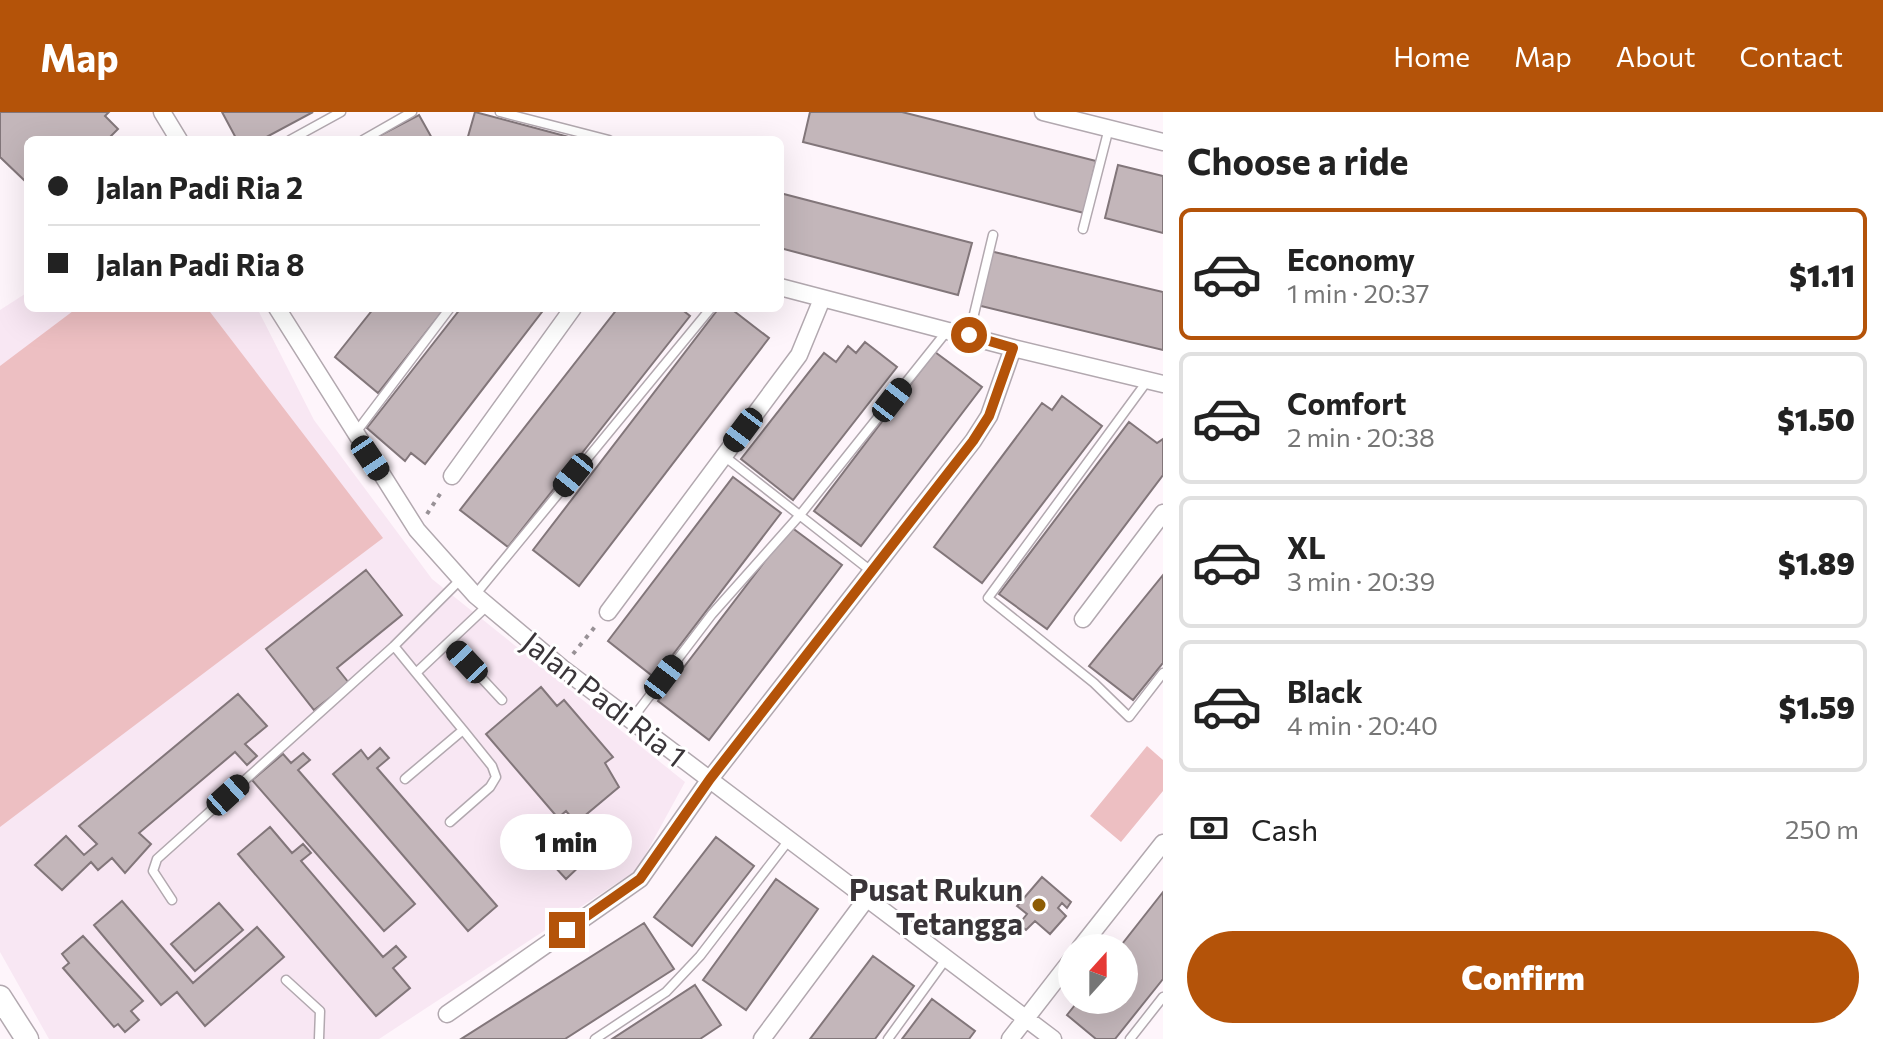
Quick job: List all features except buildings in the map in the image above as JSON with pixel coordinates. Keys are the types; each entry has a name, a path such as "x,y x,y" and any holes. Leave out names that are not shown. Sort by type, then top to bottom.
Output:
{"main road":[{"path":"0,997 27,1039"},
{"path":"0,1016 15,1039"}],"street":[{"path":"162,112 176,136"},
{"path":"1043,112 1163,142"},
{"path":"784,288 1155,382"},
{"path":"608,612 799,355 822,299"},
{"name":"Jalan Padi Ria 1","path":"282,312 354,435 417,530 481,600 562,668 1053,1039"},
{"path":"452,476 570,312"},
{"path":"447,1014 640,879 710,779 973,441 989,416 1013,348"},
{"path":"1083,619 1163,513"},
{"path":"1091,934 1163,843"},
{"path":"762,1039 867,898"},
{"path":"1010,1039 1058,977"}],"lane":[{"path":"297,136 341,112"},
{"path":"370,136 412,112"},
{"path":"500,112 593,136"},
{"path":"1083,229 1109,128"},
{"path":"969,335 993,235"},
{"path":"354,435 447,312"},
{"path":"416,673 450,644 481,600 708,312"},
{"path":"632,719 712,614 800,515 947,330"},
{"path":"1155,382 988,598 1094,683 1129,717 1163,673"},
{"path":"724,456 871,571"},
{"path":"172,900 153,871 157,859 394,646 460,580"},
{"path":"450,644 502,700"},
{"path":"394,646 492,766 496,777 490,787 450,822"},
{"path":"405,779 463,730"},
{"path":"595,1039 666,992 700,956 789,839"},
{"path":"888,1039 946,958"},
{"path":"286,980 320,1011 319,1039"},
{"path":"1130,1039 1163,997"}],"path":[{"path":"417,530 452,476"},
{"path":"562,668 608,612"}],"shaded area":[{"path":"24,295 24,312 259,312 314,420 432,579 685,782 637,870 379,1039 49,1039 0,952 0,310"},
{"path":"72,312 210,312 383,538 0,827 0,366"},
{"path":"1147,746 1163,760 1163,791 1121,842 1090,816"}],"place":[{"name":"Pusat Rukun Tetangga","path":"1039,905"}],"route":[{"path":"567,930 640,879 710,779 973,441 989,416 1013,348 969,335"}]}
